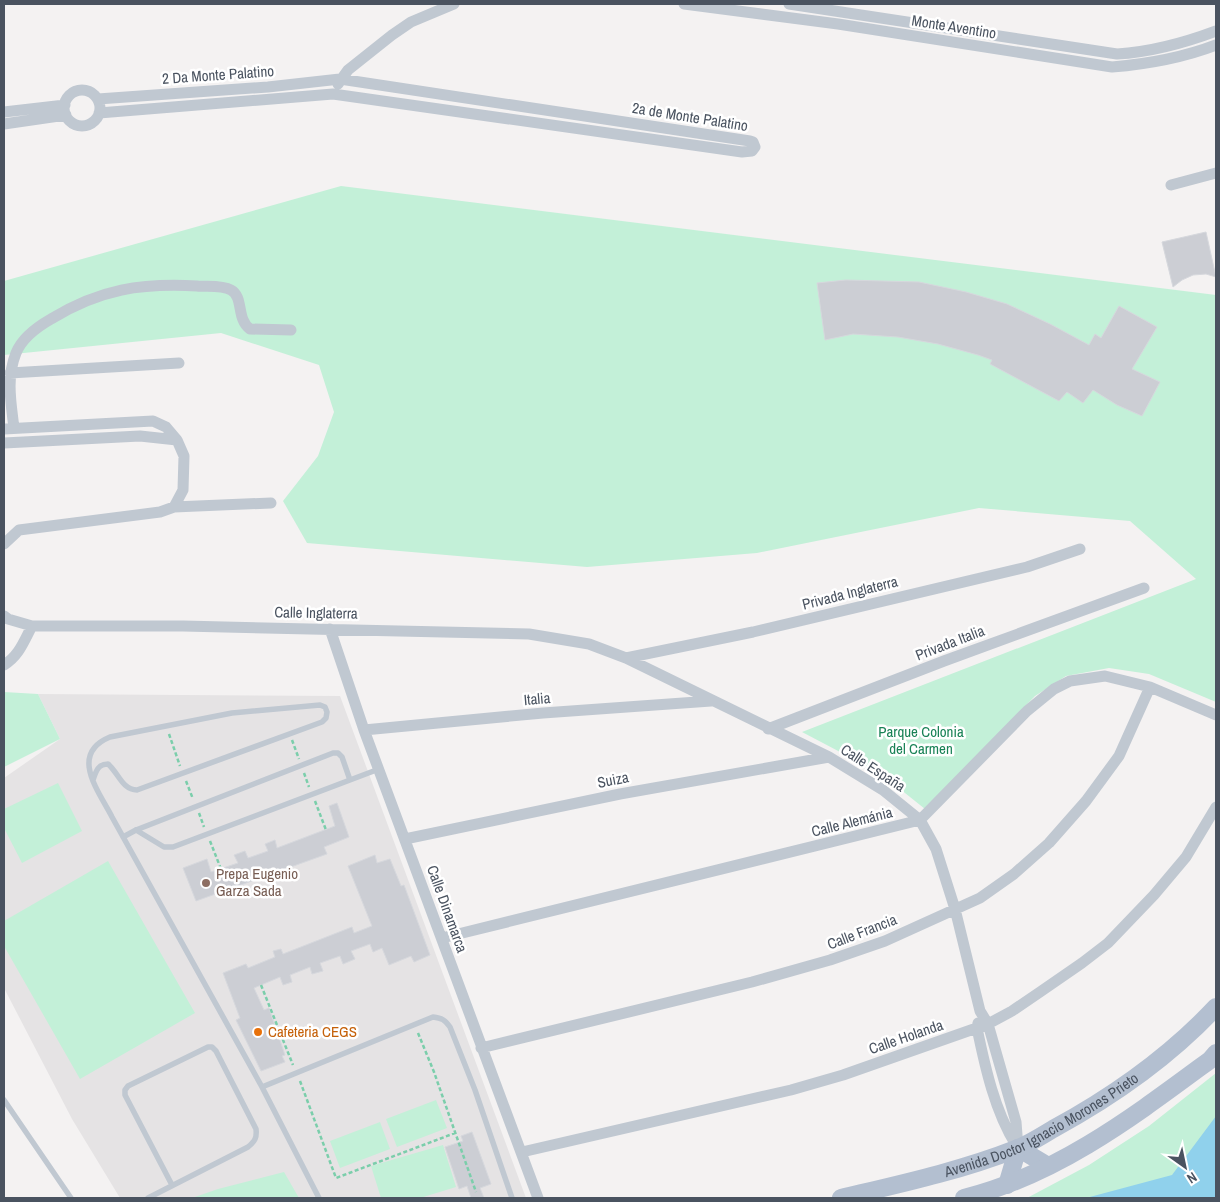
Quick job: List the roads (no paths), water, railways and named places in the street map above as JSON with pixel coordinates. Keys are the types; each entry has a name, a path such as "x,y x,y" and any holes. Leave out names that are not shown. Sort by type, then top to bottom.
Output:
{"main road":[{"name":"Avenida Doctor Ignacio Morones Prieto","path":"841,1198 940,1174 1018,1148 1069,1121 1106,1098 1179,1042 1216,1007"},
{"path":"964,1198 1007,1185 1071,1155 1132,1117 1210,1060 1216,1052"},
{"path":"1007,1185 1018,1148 1048,1166"}],"street":[{"path":"333,94 340,79 350,68 411,22 454,4"},
{"name":"Monte Aventino","path":"684,4 838,24 1112,67 1143,65 1171,60 1216,45"},
{"name":"Monte Aventino","path":"789,4 1117,54 1136,53 1176,45 1216,31"},
{"name":"2a de Monte Palatino","path":"333,94 742,152 752,151 755,147 753,142 750,141 340,79"},
{"name":"2 Da Monte Palatino","path":"98,99 268,87 340,79"},
{"path":"80,91 91,93 98,99 99,113 93,122 83,126 73,123 65,110 70,96 80,91"},
{"name":"2 Da Monte Palatino","path":"99,113 333,94"},
{"path":"4,112 65,110"},
{"path":"4,124 65,110"},
{"path":"1171,185 1216,174"},
{"path":"174,507 183,490 184,456 177,440 166,427 153,421 9,428 10,373 16,352 26,338 41,325 68,308 94,296 117,290 149,286 179,285 232,290 237,296 244,325 250,329 291,330"},
{"path":"10,373 179,362"},
{"path":"4,443 140,436 177,440"},
{"path":"4,530 19,530 160,512 174,507 271,503"},
{"path":"4,544 19,530"},
{"name":"Privada Inglaterra","path":"626,658 753,632 1027,567 1080,550"},
{"name":"Privada Italia","path":"768,729 944,661 1144,588"},
{"name":"Calle Inglaterra","path":"4,616 32,626 183,626 529,634 589,644 626,658"},
{"path":"4,665 19,651 32,626"},
{"name":"Calle Dinamarca","path":"330,629 364,730 538,1198"},
{"name":"Calle España","path":"626,658 768,729 829,757 883,790 920,820 936,849 955,909 983,1026 1016,1122 1018,1148"},
{"path":"920,820 1026,712 1054,688 1070,681 1105,676 1150,686 1216,714"},
{"name":"Calle Francia","path":"481,1048 752,982 830,960 885,941 980,898 1014,874 1049,843 1086,801 1119,756 1150,686"},
{"name":"Italia","path":"364,730 712,701"},
{"name":"Suiza","path":"405,840 620,794 829,757"},
{"name":"Calle Holanda","path":"522,1152 791,1090 843,1075 983,1026 1012,1011 1108,943 1154,895 1186,857 1216,807"},
{"name":"Calle Alemánia","path":"442,938 920,820"}],"lane":[{"path":"93,780 98,767 108,764 127,788 137,790 322,722 328,712 325,707 320,705 232,713 110,737 93,747 89,756 88,766 93,780 123,837 262,1087 319,1198"},
{"path":"123,837 136,830 333,753 338,753 342,757 350,780"},
{"path":"136,830 164,847 173,847 379,769"},
{"path":"262,1087 433,1017 440,1018 446,1021 450,1027 475,1090 512,1198"},
{"path":"148,1198 248,1146 257,1137 252,1120 216,1051 212,1047 181,1059 128,1086 125,1090 125,1095 172,1185"},
{"path":"4,1100 71,1198"}],"water":[{"path":"1216,1116 1216,1198 1086,1198 1172,1175"}],"place":[{"name":"Prepa Eugenio Garza Sada","path":"206,883"},
{"name":"Cafeteria CEGS","path":"258,1032"}],"park label":[{"name":"Parque Colonia del Carmen","path":"921,740"}]}
